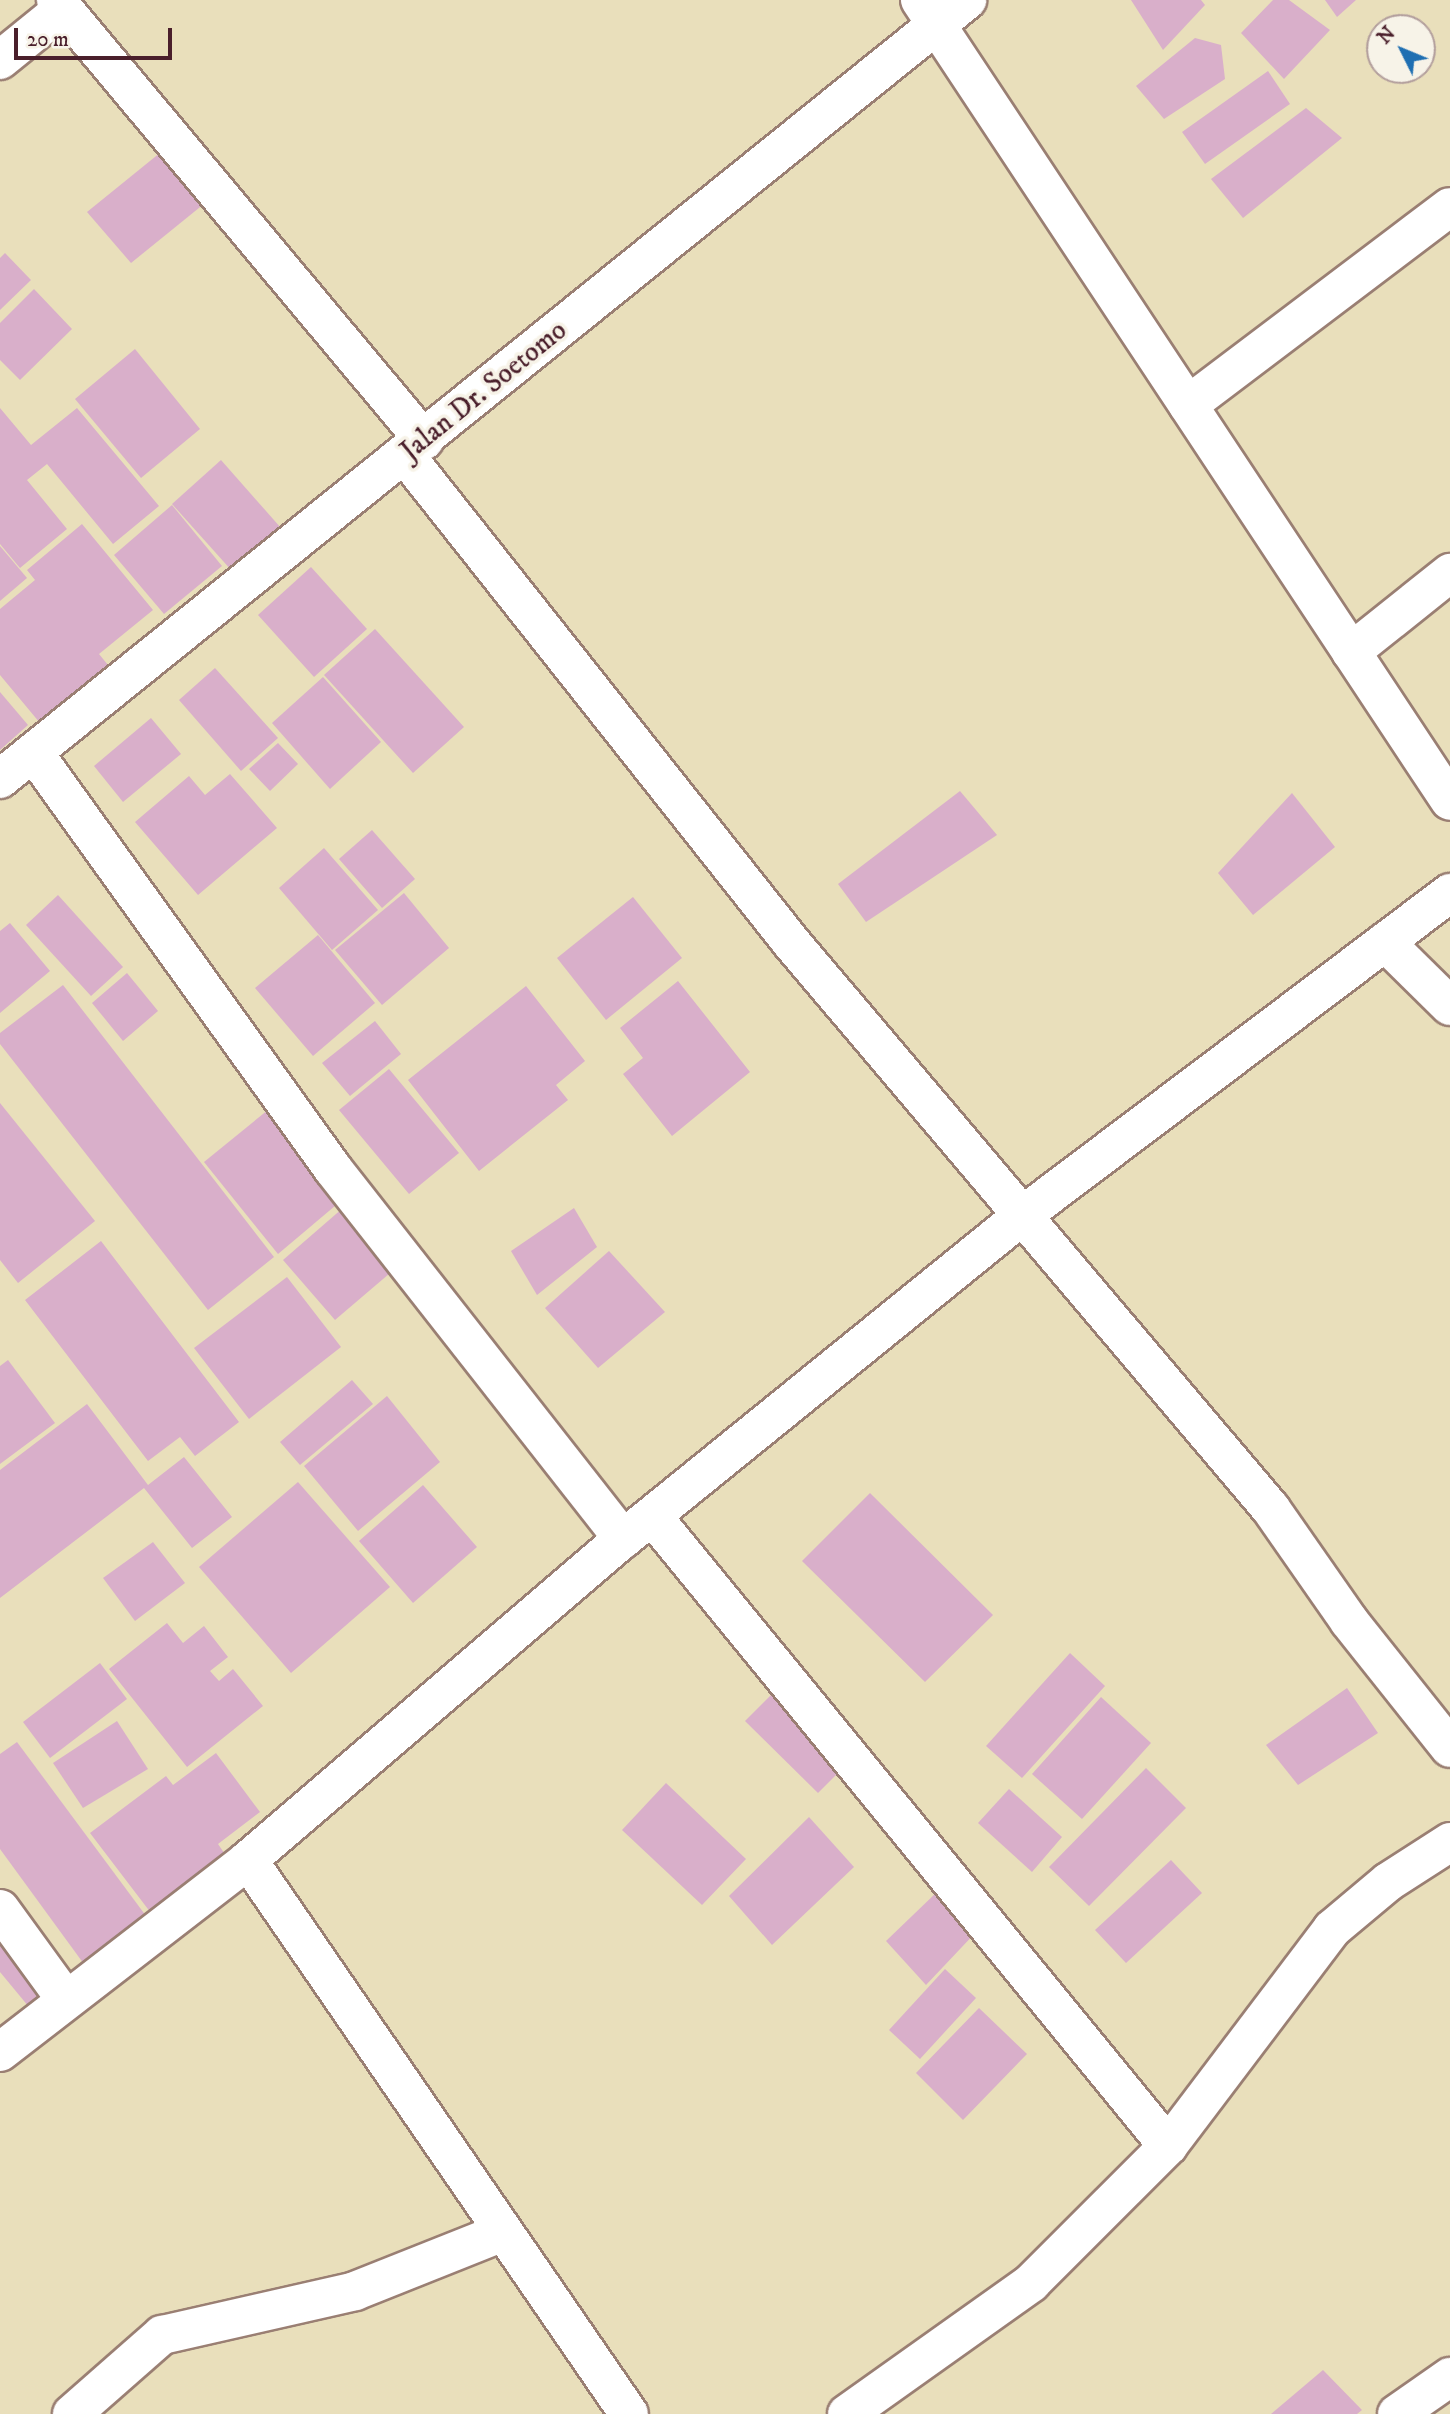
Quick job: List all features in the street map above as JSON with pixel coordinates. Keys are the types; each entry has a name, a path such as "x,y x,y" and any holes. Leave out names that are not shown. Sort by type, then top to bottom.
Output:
{"street":[{"name":"Jalan Dr. Soetomo","path":"0,779 414,448 928,12 967,0"},
{"path":"0,60 59,5 414,448 790,941 1271,1509 1349,1621 1450,1748"},
{"path":"928,12 1450,801"},
{"path":"1188,405 1450,207"},
{"path":"1351,652 1450,573"},
{"path":"34,753 333,1169 1168,2146"},
{"path":"0,2052 248,1860 638,1528 1023,1215 1450,893"},
{"path":"1385,942 1450,1006"},
{"path":"847,2414 1031,2283 1168,2146 1332,1930 1388,1882 1450,1842"},
{"path":"248,1860 501,2233 629,2414"},
{"path":"0,1909 66,2000"},
{"path":"72,2414 162,2335 355,2291 501,2233"},
{"path":"1397,2414 1450,2377"}],"building":[{"path":"1131,0 1201,0 1205,5 1163,50"},
{"path":"1273,0 1289,0 1330,30 1284,79 1241,33"},
{"path":"1325,0 1356,0 1337,17"},
{"path":"1195,38 1221,45 1225,79 1164,119 1136,86"},
{"path":"1268,71 1290,104 1205,164 1182,132"},
{"path":"1306,108 1342,138 1243,218 1211,179"},
{"path":"166,148 210,199 131,263 87,212"},
{"path":"5,253 31,280 0,310 0,258"},
{"path":"34,289 72,329 20,380 0,360 0,323"},
{"path":"135,349 200,429 141,478 75,399"},
{"path":"0,408 31,445 77,408 159,506 113,544 47,464 27,480 67,529 20,568 0,544"},
{"path":"221,460 281,528 232,571 172,504"},
{"path":"172,505 222,566 164,614 114,555"},
{"path":"82,524 153,610 99,654 108,665 40,723 0,675 0,609 35,580 27,570"},
{"path":"0,546 27,578 0,601"},
{"path":"311,567 367,629 314,677 258,615"},
{"path":"375,629 464,727 413,773 324,675"},
{"path":"215,668 278,738 241,771 179,700"},
{"path":"323,677 381,742 330,789 272,723"},
{"path":"0,692 28,725 0,750"},
{"path":"151,718 181,754 123,802 94,766"},
{"path":"278,743 298,764 270,791 249,769"},
{"path":"230,774 277,828 198,895 135,822 189,776 205,795"},
{"path":"960,791 997,835 866,922 838,884"},
{"path":"1292,793 1335,847 1253,915 1218,873"},
{"path":"372,830 415,879 382,908 339,859"},
{"path":"324,848 378,910 332,950 279,888"},
{"path":"404,893 449,948 382,1005 335,950"},
{"path":"58,895 123,967 91,996 26,925"},
{"path":"633,897 682,958 606,1020 557,958"},
{"path":"10,923 50,971 0,1013 0,931"},
{"path":"318,935 375,1003 313,1056 255,988"},
{"path":"127,973 158,1011 123,1041 92,1003"},
{"path":"678,981 750,1072 672,1136 623,1074 643,1058 620,1028"},
{"path":"63,985 274,1257 208,1310 0,1044 0,1033"},
{"path":"526,986 585,1061 556,1085 568,1100 479,1171 408,1080"},
{"path":"375,1021 401,1054 350,1096 322,1063"},
{"path":"389,1069 459,1153 409,1194 339,1110"},
{"path":"279,1101 348,1195 278,1254 204,1162"},
{"path":"0,1103 95,1221 18,1283 0,1260"},
{"path":"351,1201 403,1262 335,1320 283,1260"},
{"path":"574,1208 597,1247 537,1295 511,1251"},
{"path":"101,1241 239,1422 195,1456 180,1437 148,1461 25,1300"},
{"path":"609,1251 665,1312 598,1368 545,1308"},
{"path":"287,1277 341,1347 249,1419 194,1348"},
{"path":"8,1360 55,1423 0,1464 0,1366"},
{"path":"352,1380 373,1404 300,1465 280,1442"},
{"path":"387,1396 440,1462 358,1531 304,1466"},
{"path":"87,1404 148,1485 184,1457 232,1517 192,1548 144,1488 0,1598 0,1470"},
{"path":"298,1482 390,1587 291,1673 199,1567"},
{"path":"423,1485 477,1547 413,1603 359,1541"},
{"path":"870,1493 993,1615 925,1682 802,1561"},
{"path":"153,1542 185,1583 135,1621 103,1578"},
{"path":"167,1623 183,1643 204,1626 228,1657 210,1671 219,1681 233,1669 263,1706 187,1767 109,1669"},
{"path":"1070,1653 1105,1686 1022,1778 986,1746"},
{"path":"100,1663 127,1699 50,1758 23,1722"},
{"path":"1347,1688 1378,1733 1298,1785 1266,1745"},
{"path":"773,1693 846,1765 818,1793 745,1721"},
{"path":"1101,1697 1151,1743 1082,1819 1032,1774"},
{"path":"117,1721 148,1769 83,1808 53,1763"},
{"path":"17,1742 152,1924 89,1971 0,1849 0,1754"},
{"path":"216,1753 260,1812 218,1844 229,1860 154,1917 90,1833 166,1776 173,1785"},
{"path":"1146,1768 1186,1808 1089,1906 1049,1867"},
{"path":"666,1783 746,1859 702,1905 622,1830"},
{"path":"1009,1789 1062,1837 1032,1872 978,1823"},
{"path":"809,1817 854,1867 772,1945 729,1896"},
{"path":"1171,1860 1202,1893 1126,1963 1095,1930"},
{"path":"938,1891 978,1930 926,1985 886,1941"},
{"path":"0,1913 52,1987 29,2007 0,1972"},
{"path":"945,1969 976,1998 920,2059 889,2030"},
{"path":"979,2008 1027,2054 963,2120 916,2073"},
{"path":"1323,2370 1362,2410 1357,2414 1271,2414"}]}
